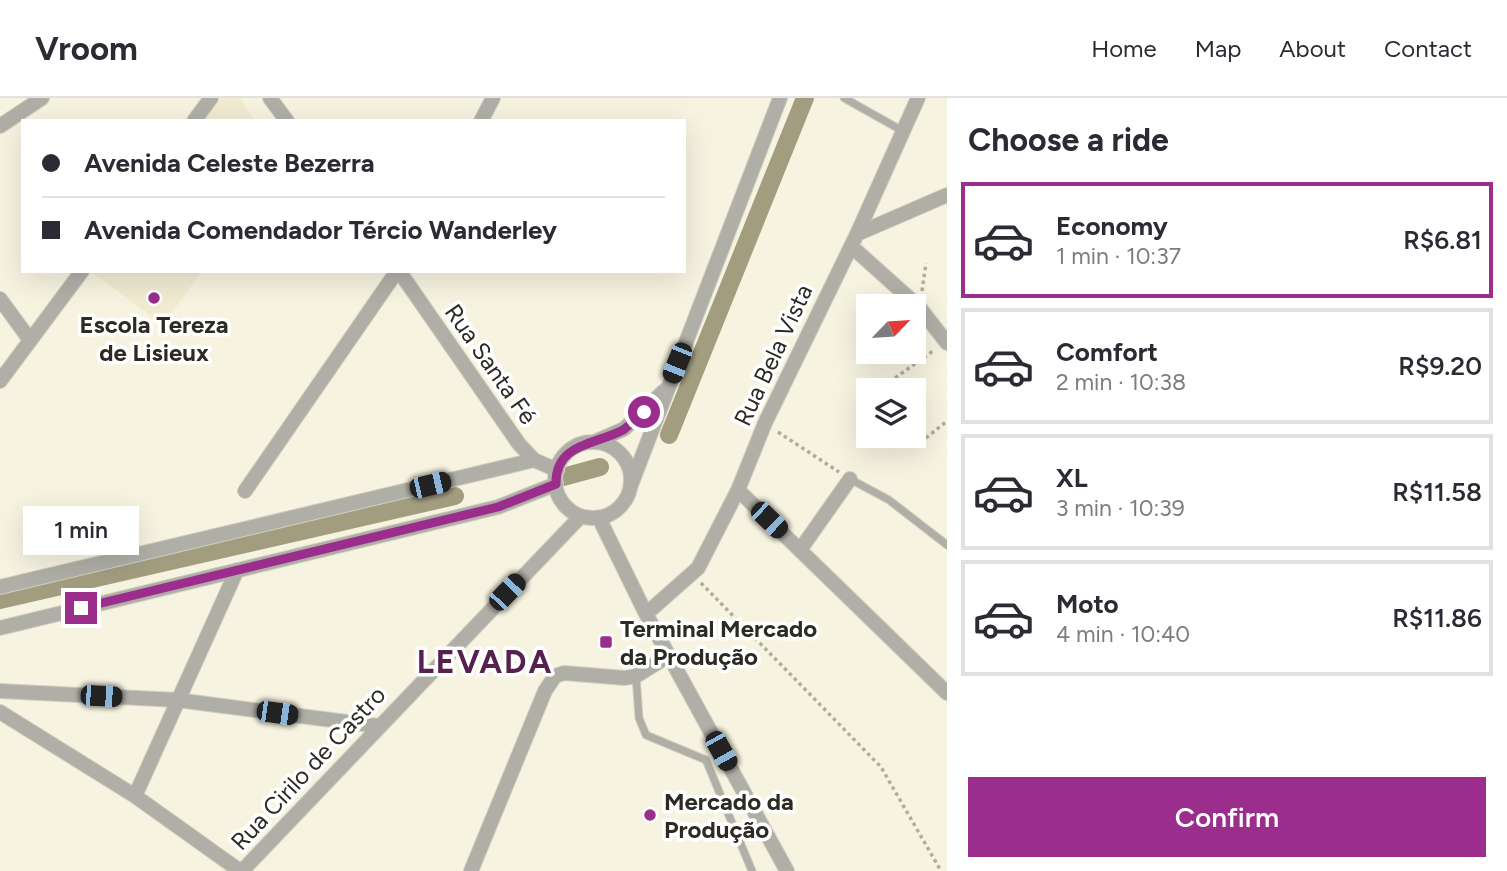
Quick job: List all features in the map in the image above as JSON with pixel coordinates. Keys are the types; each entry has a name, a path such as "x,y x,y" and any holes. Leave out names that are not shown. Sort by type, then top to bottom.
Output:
{"street":[{"path":"0,127 42,98"},
{"path":"195,119 211,98"},
{"path":"270,98 286,119"},
{"path":"482,119 493,98"},
{"path":"557,477 564,504 581,516 599,518 620,507 631,485 780,98"},
{"name":"Rua Bela Vista","path":"646,614 692,575 738,489 765,423 854,240 901,130 918,98"},
{"path":"906,294 854,240 895,215 947,195"},
{"path":"0,381 80,273"},
{"path":"245,491 397,273"},
{"name":"Rua Santa Fé","path":"399,273 510,432 534,460 557,477"},
{"path":"0,299 30,340"},
{"path":"926,316 947,342"},
{"path":"0,628 498,507 557,477 571,450 624,429 667,387"},
{"path":"593,442 606,444 626,460 631,485"},
{"path":"0,587 534,460"},
{"path":"800,550 850,479"},
{"path":"738,489 947,693"},
{"name":"Rua Cirilo de Castro","path":"241,871 581,516"},
{"path":"599,518 668,656 787,871"},
{"path":"135,796 237,570"},
{"path":"471,871 545,691 555,676 564,673 625,678 636,676 668,656"},
{"path":"0,691 177,700 378,726"},
{"path":"0,712 135,796 241,871"}],"lane":[{"path":"844,98 901,130"},
{"path":"850,479 889,500 947,545"},
{"path":"636,676 640,726 652,739 706,760 752,871"}],"path":[{"path":"921,294 926,263"},
{"path":"895,378 947,342"},
{"path":"926,438 947,421"},
{"path":"765,423 850,479"},
{"path":"692,575 881,767 941,871"}],"shaded area":[{"path":"220,98 240,98 254,119 203,119"},
{"name":"Escola Tereza de Lisieux","path":"93,273 201,273 163,325"}],"waterway":[{"path":"669,435 805,98"},
{"path":"563,477 600,467"},
{"path":"0,600 455,496"}],"place":[{"name":"Escola Tereza de Lisieux","path":"154,298"},
{"name":"Terminal Mercado da Produção","path":"606,642"},
{"name":"Mercado da Produção","path":"650,815"}],"district":[{"name":"LEVADA","path":"485,662"}],"route":[{"path":"81,608 498,507 556,484 557,470 562,459 571,450 624,429 644,412"}]}
